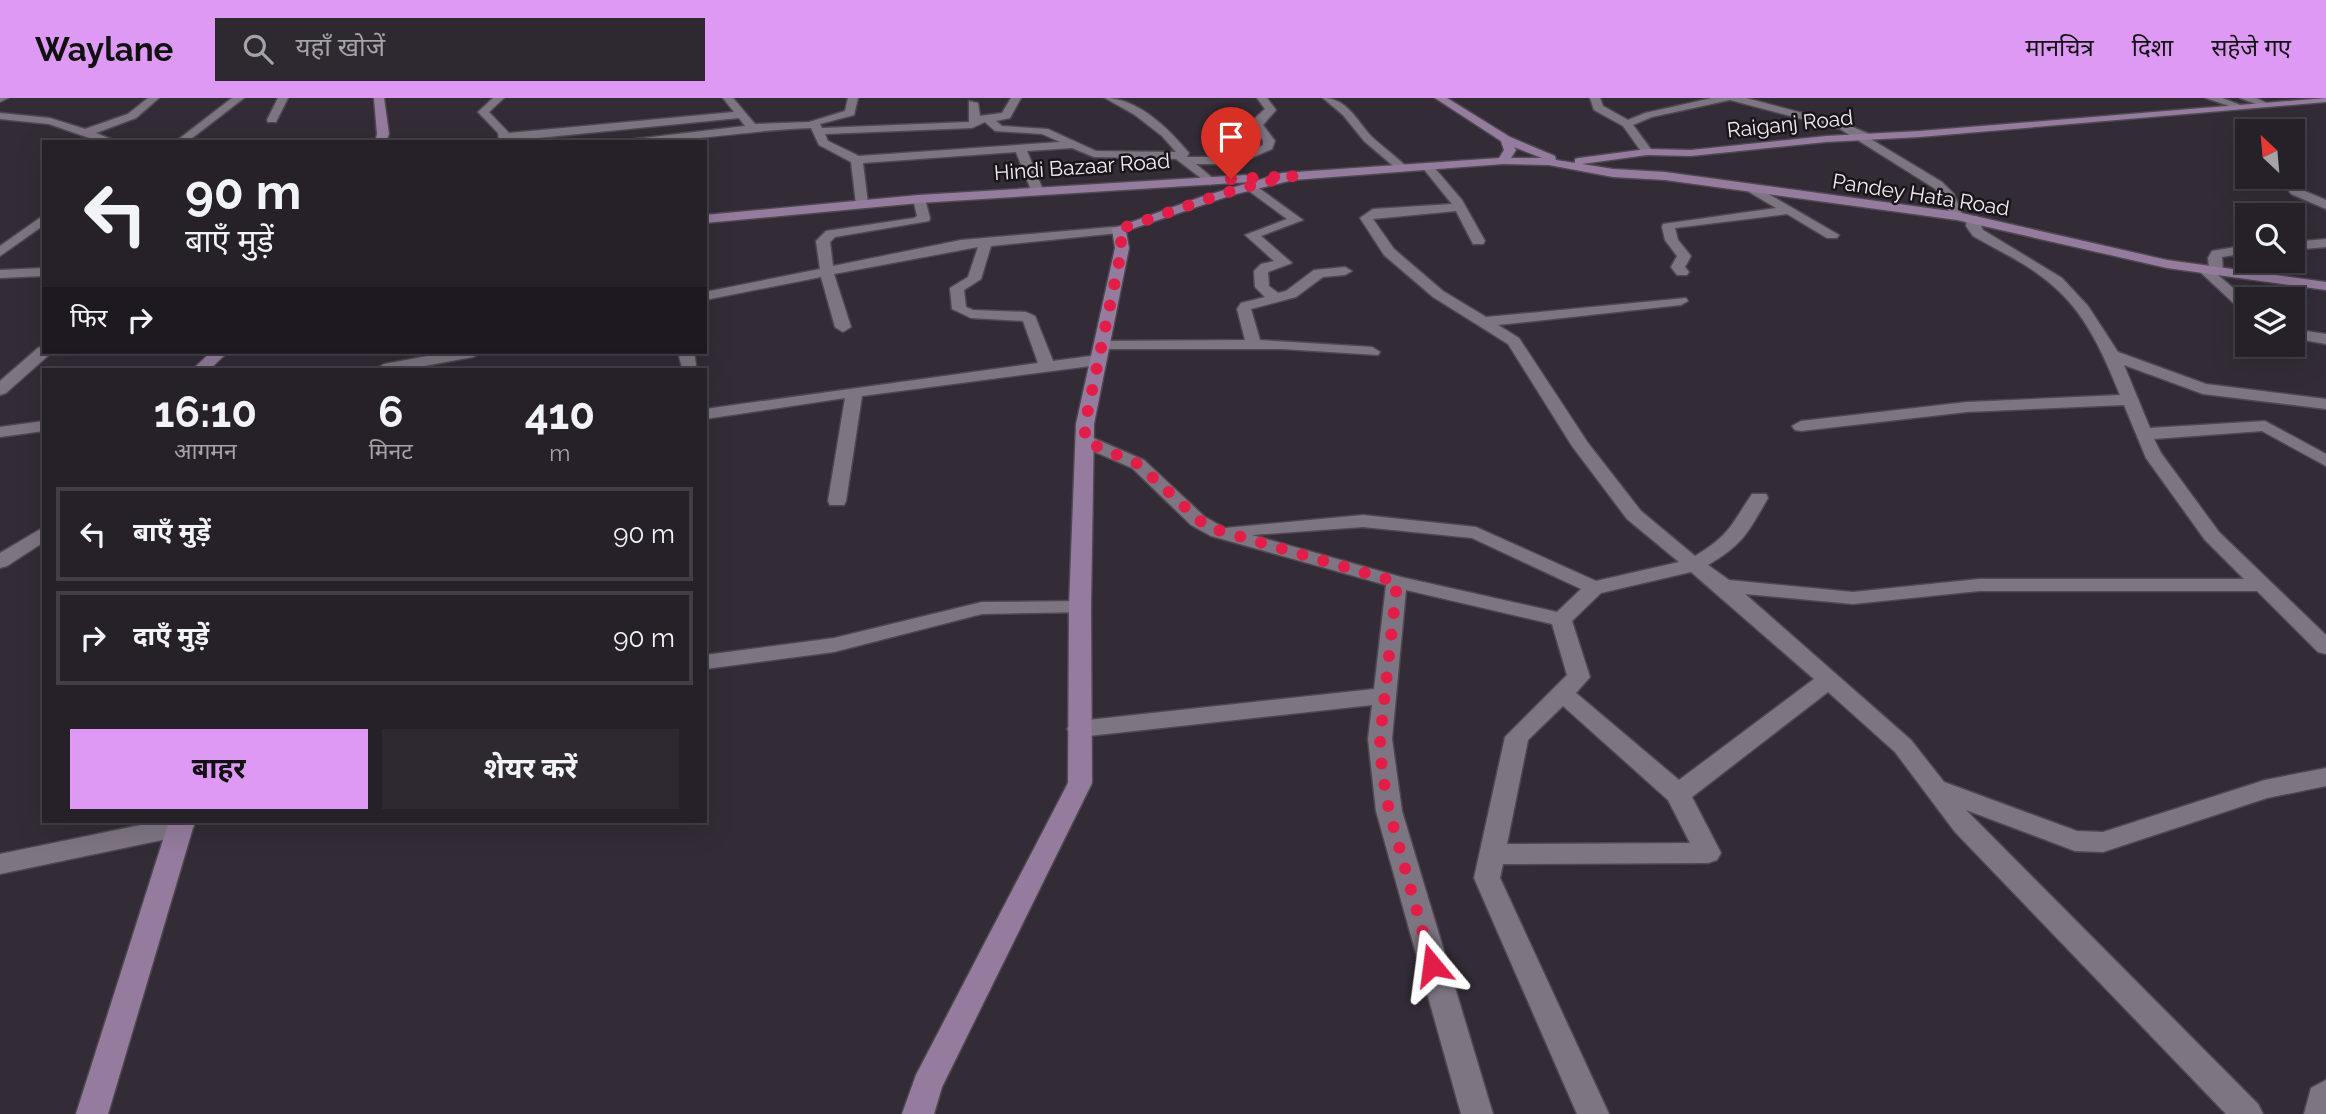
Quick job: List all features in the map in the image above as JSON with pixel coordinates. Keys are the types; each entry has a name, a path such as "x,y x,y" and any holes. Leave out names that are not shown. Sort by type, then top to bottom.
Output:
{"street":[{"path":"87,132 132,116 147,107 154,98"},
{"path":"183,140 239,98"},
{"path":"272,120 283,98"},
{"path":"379,98 383,134 381,140"},
{"path":"499,98 483,112 505,139 742,114"},
{"path":"728,98 756,128"},
{"path":"814,128 850,113 853,98"},
{"path":"975,120 1006,116 1016,98"},
{"path":"1110,98 1139,113 1166,134 1183,153 1183,158 1209,181"},
{"path":"988,119 999,129 1044,131 1094,155 1237,161 1268,147 1269,141 1259,122 1271,110 1262,98"},
{"path":"1328,98 1347,114 1368,139 1402,168"},
{"path":"1440,98 1506,139 1550,160"},
{"path":"1595,98 1598,108 1627,124 1647,152"},
{"path":"1627,124 1649,115 1726,98"},
{"path":"1734,98 1844,127 1861,136 1938,185 1978,233 2057,281 2083,309 2112,355 2152,454 2211,536 2326,647"},
{"path":"2211,98 2241,102"},
{"name":"Raiganj Road","path":"1550,160 1572,162 1647,152 1691,153 1861,136 1920,134 2241,102 2264,104 2326,99"},
{"path":"666,140 756,128 967,125 975,123 973,103"},
{"path":"0,116 50,121 108,140"},
{"path":"814,128 823,143 857,160 1072,145"},
{"path":"1503,161 1510,150 1506,139"},
{"path":"1020,149 1037,190"},
{"path":"857,160 862,204"},
{"name":"Hindi Bazaar Road","path":"707,219 1037,190 1550,160"},
{"name":"Pandey Hata Road","path":"1550,160 1613,173 1665,176 1965,218 2167,264 2326,286"},
{"path":"1428,167 1460,207 1478,241"},
{"path":"707,296 961,244 1119,229 1250,184 1294,176"},
{"path":"1250,184 1297,220 1252,235 1285,262 1261,271 1262,287 1275,299"},
{"path":"1753,189 1832,235"},
{"path":"2295,191 2326,205"},
{"path":"843,327 827,273 823,241 827,237 924,218 919,199"},
{"path":"1460,207 1373,213 1366,218 1389,252 1438,294 1514,341 1581,446 1634,515 1723,586 1903,746 1964,825 2247,1114"},
{"path":"1682,272 1678,267 1684,256 1672,240 1668,227 1671,225 1790,211"},
{"path":"0,252 42,220"},
{"path":"918,1114 933,1073 1080,783 1080,607 1085,424 1122,248 1119,229"},
{"path":"986,243 974,279 957,288 959,309 971,314 1026,316 1030,319 1047,367"},
{"path":"2305,245 2326,243"},
{"path":"2235,251 2217,254 2211,270 2235,295"},
{"path":"1254,344 1244,309 1250,304 1297,291 1319,273 1345,271"},
{"path":"0,274 42,272"},
{"path":"1483,322 1681,301"},
{"path":"2305,336 2326,340"},
{"path":"707,414 1047,367 1100,353 1254,344 1303,345 1372,352"},
{"path":"0,390 42,353"},
{"path":"202,368 218,354"},
{"path":"389,368 463,354"},
{"path":"2112,355 2203,389 2326,404"},
{"path":"837,502 854,392"},
{"path":"1801,426 1999,404 2130,400"},
{"path":"0,432 42,426"},
{"path":"2144,434 2265,426 2326,461"},
{"path":"1085,441 1138,464 1198,522 1218,532 1397,582 1561,620"},
{"path":"1561,620 1594,588 1694,565 1733,540 1759,498"},
{"path":"1218,532 1363,521 1476,533 1594,588"},
{"path":"0,562 42,534"},
{"path":"1397,582 1380,739 1389,811 1478,1114"},
{"path":"1723,586 1853,597 1989,585 2261,585"},
{"path":"707,662 834,645 982,608 1080,607"},
{"path":"1561,620 1579,677 1517,737 1487,878 1593,1114"},
{"path":"1678,794 1829,679"},
{"path":"1492,854 1708,853 1678,794 1562,693"},
{"path":"1079,729 1385,696"},
{"path":"1938,789 2075,841 2091,844 2266,789 2326,777"},
{"path":"0,864 182,823"},
{"path":"92,1114 182,823"},
{"path":"2319,1114 2322,1098 2326,1094"}],"route":[{"path":"1231,179 1294,176 1257,182 1119,229 1122,248 1085,424 1085,441 1138,464 1198,522 1218,532 1397,582 1380,739 1382,771 1389,811 1432,965"}]}
